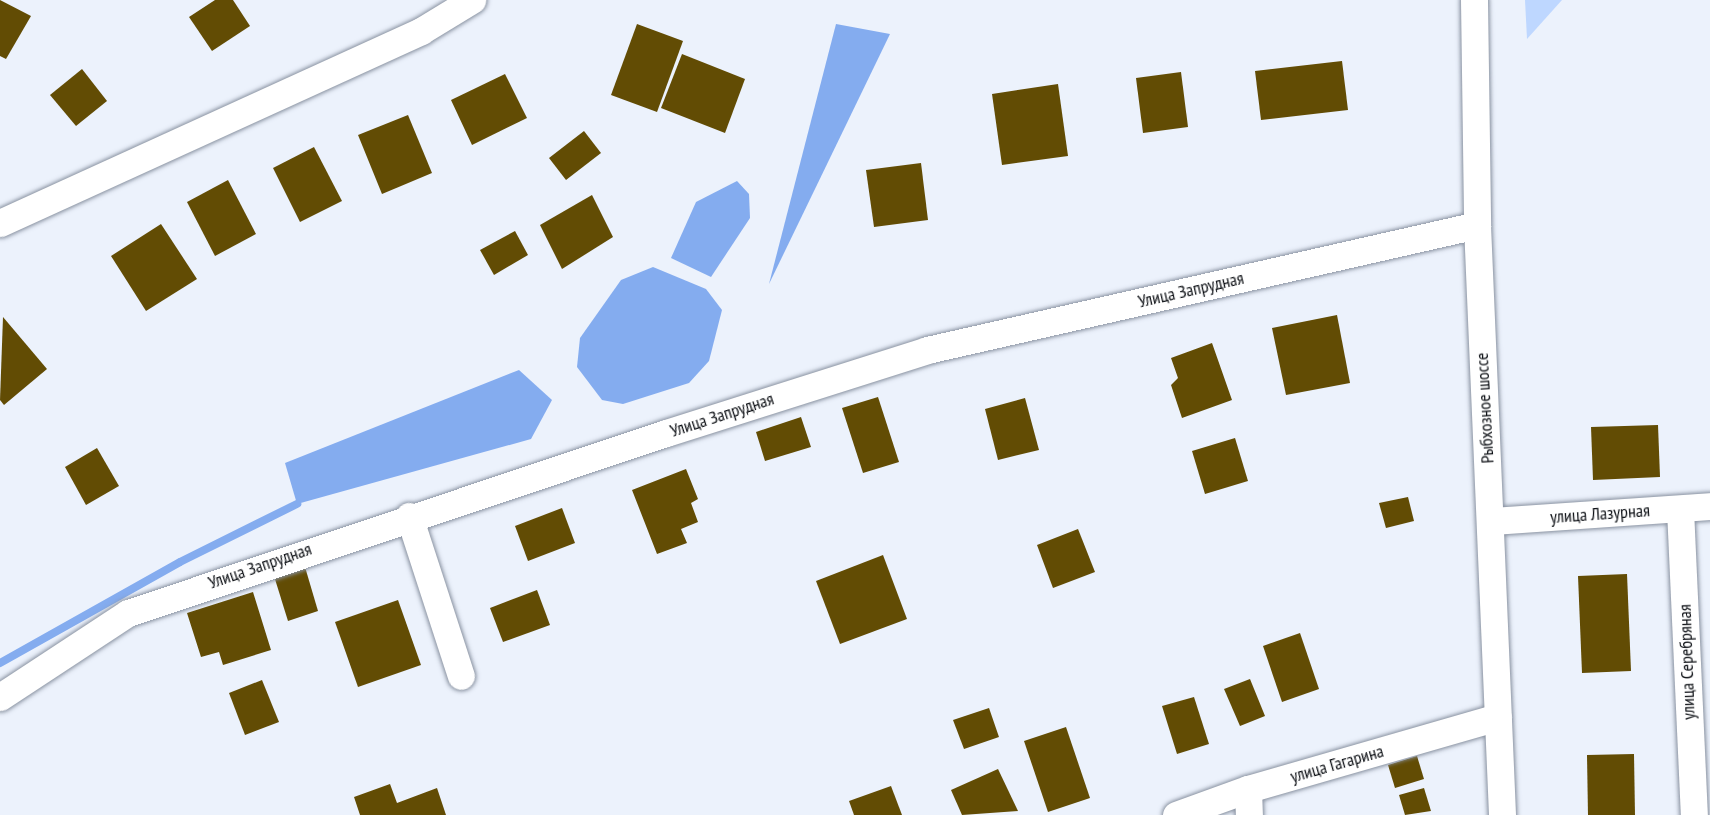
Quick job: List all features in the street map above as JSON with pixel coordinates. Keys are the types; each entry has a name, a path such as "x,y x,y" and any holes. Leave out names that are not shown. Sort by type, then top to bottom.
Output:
{"street":[{"path":"0,223 421,31 472,0"},
{"name":"Рыбхозное шоссе","path":"1474,0 1477,225 1502,815"},
{"name":"Улица Запрудная","path":"0,697 128,613 409,516 927,350 1477,225"},
{"name":"улица Лазурная","path":"1491,520 1710,506"},
{"name":"улица Серебряная","path":"1680,509 1694,815"},
{"path":"409,516 461,676"},
{"name":"улица Гагарина","path":"1176,815 1249,802 1498,717"}],"shaded area":[{"path":"1525,0 1562,0 1527,39"}],"water":[{"path":"836,24 890,34 769,284"},
{"path":"737,181 749,194 750,218 711,277 671,258 696,202"},
{"path":"653,267 706,289 722,310 709,361 689,383 623,404 602,400 577,367 580,338 621,280"},
{"path":"519,370 552,400 531,439 297,504 285,463"}],"building":[{"path":"0,0 31,16 6,59 0,56"},
{"path":"215,0 233,0 250,26 212,51 189,17"},
{"path":"637,24 683,41 657,112 611,95"},
{"path":"682,54 745,79 725,133 661,108"},
{"path":"1342,61 1348,110 1261,120 1255,71"},
{"path":"82,69 107,101 76,126 50,95"},
{"path":"1181,72 1188,127 1143,133 1136,78"},
{"path":"505,74 527,118 472,145 451,100"},
{"path":"1058,84 1068,156 1002,165 992,94"},
{"path":"408,115 432,173 382,194 358,135"},
{"path":"584,131 601,153 566,180 549,158"},
{"path":"314,147 342,201 300,222 273,168"},
{"path":"921,163 928,220 874,227 866,170"},
{"path":"228,180 256,234 215,256 187,202"},
{"path":"592,195 613,237 562,269 540,225"},
{"path":"161,224 197,279 146,311 111,256"},
{"path":"515,231 528,255 494,275 480,250"},
{"path":"1337,315 1350,383 1286,395 1272,328"},
{"path":"3,317 47,369 4,405 0,400"},
{"path":"1212,343 1232,400 1182,418 1171,385 1178,378 1171,358"},
{"path":"878,397 899,462 863,473 842,408"},
{"path":"1025,398 1039,450 998,460 985,409"},
{"path":"801,417 811,447 765,461 756,432"},
{"path":"1658,425 1660,477 1593,480 1591,427"},
{"path":"1235,438 1248,481 1205,494 1192,451"},
{"path":"97,448 119,486 86,505 65,467"},
{"path":"686,469 698,499 691,503 698,522 681,529 687,543 657,554 632,490"},
{"path":"1408,497 1414,521 1386,528 1379,503"},
{"path":"562,508 575,543 528,561 515,526"},
{"path":"1078,529 1095,572 1053,588 1037,545"},
{"path":"883,555 907,619 840,644 816,581"},
{"path":"305,567 318,611 288,621 274,576"},
{"path":"1627,574 1631,671 1582,673 1578,576"},
{"path":"537,590 550,625 503,642 490,608"},
{"path":"253,592 271,650 223,665 219,652 201,657 187,613"},
{"path":"398,600 421,665 358,687 335,622"},
{"path":"1300,633 1319,689 1282,702 1263,646"},
{"path":"1250,679 1265,716 1240,726 1224,689"},
{"path":"262,680 279,722 245,735 229,693"},
{"path":"1194,697 1209,744 1177,754 1162,706"},
{"path":"989,708 999,737 964,749 953,720"},
{"path":"1066,727 1090,798 1048,812 1024,741"},
{"path":"1634,754 1635,815 1588,815 1587,755"},
{"path":"1417,756 1424,779 1395,788 1388,765"},
{"path":"998,769 1018,811 962,815 951,790"},
{"path":"390,784 397,803 437,788 446,815 360,815 354,797"},
{"path":"891,786 902,815 854,815 849,801"},
{"path":"1424,788 1431,811 1405,815 1399,795"}],"waterway":[{"path":"0,663 180,562 297,504"}]}
